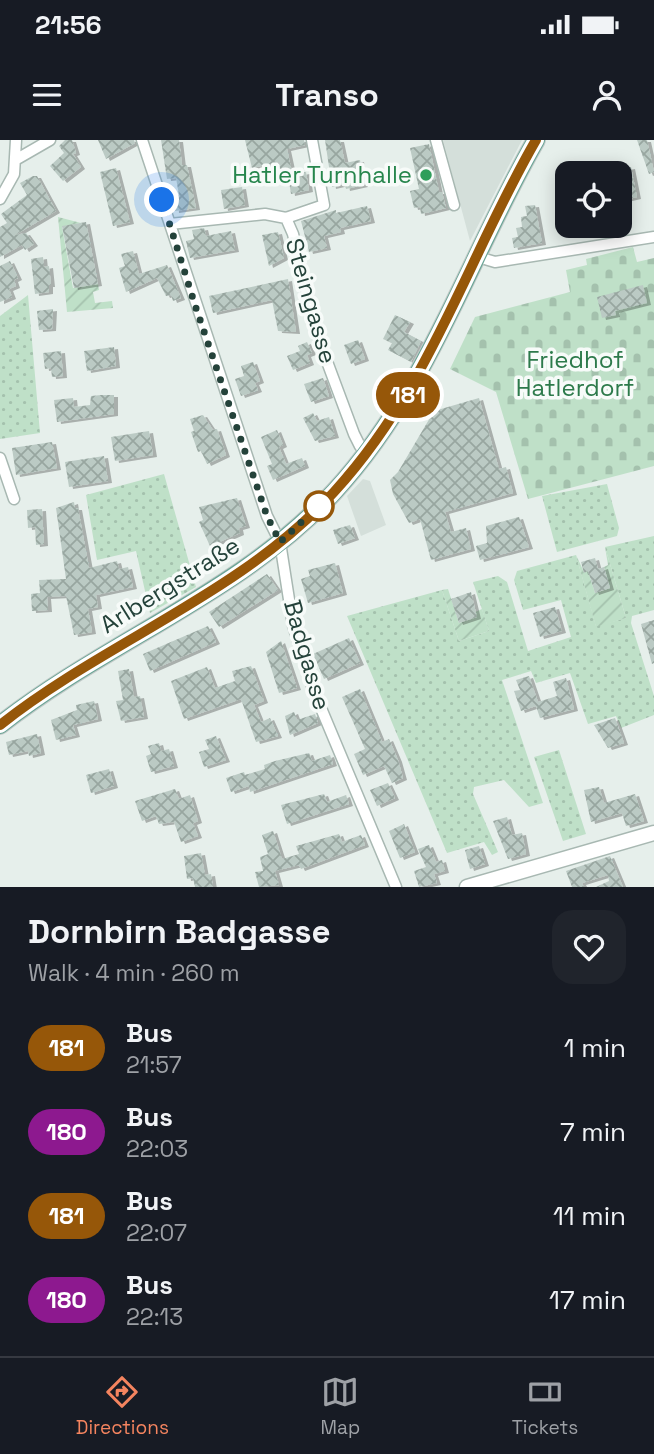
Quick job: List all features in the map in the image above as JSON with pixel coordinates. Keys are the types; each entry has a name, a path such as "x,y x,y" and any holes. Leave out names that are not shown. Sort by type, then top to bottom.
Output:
{"main road":[{"name":"Arlbergstraße","path":"0,725 51,688 240,572 280,542 333,494 368,451 422,370 536,140"}],"street":[{"path":"0,198 8,187 17,159 16,140"},
{"path":"17,159 50,140"},
{"name":"Badgasse","path":"142,140 267,516 280,542 293,625 309,678 396,887"},
{"path":"286,218 324,205 313,140"},
{"path":"436,140 454,205"},
{"name":"Steingasse","path":"170,224 265,214 286,218 293,234 316,332 354,434 360,446 368,451"},
{"path":"478,257 495,262 654,237"},
{"path":"0,458 14,499"},
{"path":"467,887 654,833"}],"shaded area":[{"path":"443,140 522,140 470,241"},
{"path":"363,479 370,481 386,525 361,536 347,496"}],"green space":[{"path":"58,217 81,223 62,227 73,288 98,284 99,290 93,292 95,303 112,301 113,308 67,312"},
{"name":"Friedhof Hatlerdorf","path":"633,247 637,262 654,258 654,466 528,499 496,392 450,369 475,317 570,292 566,270 587,265 586,259"},
{"path":"28,295 40,433 0,439 0,316"},
{"path":"164,474 196,587 150,613 136,551 97,560 86,495"},
{"path":"607,484 619,528 617,536 557,552 542,496"},
{"path":"654,536 654,610 632,616 631,623 654,696 654,715 621,728 616,716 588,724 570,673 536,683 531,671 502,680 543,803 529,807 504,780 474,787 473,794 498,852 492,855 484,842 447,853 347,616 442,590 459,641 489,631 473,582 498,576 507,582 528,651 571,637 561,600 523,610 514,580 517,571 576,555 596,626 626,618 605,547"},
{"path":"605,547 626,618 596,627 576,555 584,572 588,571 595,593 610,588 604,567 608,565"},
{"path":"448,589 459,623 476,617 475,612 482,609 489,631 459,641 442,590"},
{"path":"559,750 586,834 563,841 534,757"}],"building":[{"path":"65,140 72,140 76,153 73,154 81,167 63,181 50,166 64,153 59,146"},
{"path":"98,140 134,140 135,143 106,159"},
{"path":"161,140 179,140 182,165 187,165 196,208 175,211 174,196 179,195 176,178 167,179"},
{"path":"245,140 304,140 305,145 287,149 292,172 281,174 279,162 252,168"},
{"path":"325,140 340,140 345,163 360,160 364,185 346,189 345,184 332,187"},
{"path":"637,140 647,140 654,172 649,174"},
{"name":"Hatler Turnhalle","path":"429,144 439,192 442,192 446,208 421,214 420,207 414,208 410,191 419,189 410,148"},
{"path":"116,168 130,222 113,226 100,172"},
{"path":"306,172 309,190 291,194 288,175"},
{"path":"632,172 637,197 632,198"},
{"path":"37,176 56,211 15,235 26,233 34,244 25,250 22,245 0,257 0,227 7,223 1,214 27,195 20,183"},
{"path":"242,187 245,205 224,209 221,190"},
{"path":"535,205 542,243 514,248 512,238 518,237 516,228 522,227 521,217 527,216 525,206"},
{"path":"367,206 371,221 340,228 341,232 324,236 327,248 309,252 301,221 336,210 336,213"},
{"path":"86,222 98,284 74,288 62,226"},
{"path":"204,228 206,236 231,231 235,250 190,258 186,241 194,239 192,230"},
{"path":"278,232 284,258 269,266 262,235"},
{"path":"133,251 139,274 167,265 181,298 173,301 171,295 166,296 157,278 126,292 119,268 125,266 121,254"},
{"path":"43,257 44,267 49,266 51,285 49,292 35,294 31,259"},
{"path":"10,261 18,278 14,280 16,286 9,289 12,297 0,302 0,266"},
{"path":"288,279 296,332 278,331 272,300 213,313 209,296"},
{"path":"643,285 647,303 615,311 616,315 602,318 597,297"},
{"path":"53,309 52,329 39,330 37,311"},
{"path":"395,315 410,322 404,332 421,341 411,362 388,350 392,343 383,339"},
{"path":"358,340 365,359 351,364 344,345"},
{"path":"307,342 312,353 307,355 310,363 293,370 287,356 300,351 298,346"},
{"path":"114,347 116,366 87,371 84,351"},
{"path":"61,351 63,376 52,377 51,368 45,369 43,353"},
{"path":"253,362 260,381 255,383 258,390 241,396 235,379 244,376 241,366"},
{"path":"323,378 329,396 311,402 304,384"},
{"path":"114,395 114,414 57,422 54,400 73,398 74,407 90,405 91,396"},
{"path":"479,398 499,469 506,467 513,493 445,512 451,532 466,528 471,549 431,560 420,519 409,523 393,494 390,480 398,472 434,411"},
{"path":"313,413 317,421 329,417 335,436 315,441 303,418"},
{"path":"203,415 213,430 217,429 226,455 207,464 201,451 198,452 191,432 194,431 190,419"},
{"path":"277,430 283,445 279,447 286,464 302,458 305,466 273,480 267,466 272,464 261,437"},
{"path":"149,431 153,455 115,461 111,437"},
{"path":"52,442 57,468 16,475 12,448"},
{"path":"104,456 108,481 69,487 65,462"},
{"path":"237,498 246,526 239,528 240,533 210,546 199,522 203,520 199,507"},
{"path":"74,502 75,508 78,508 89,568 117,561 119,569 128,567 133,587 96,595 98,607 88,609 92,632 74,635 66,596 47,597 48,610 32,611 31,594 40,593 39,580 66,579 56,508"},
{"path":"42,509 44,544 36,545 35,527 28,528 27,510"},
{"path":"519,517 529,547 480,560 476,546 487,543 486,526"},
{"path":"350,525 355,538 338,544 333,530"},
{"path":"595,558 598,569 604,567 610,588 595,593 588,571 584,573 581,562"},
{"path":"335,563 343,593 308,603 301,579 310,576 308,570"},
{"path":"267,574 278,590 219,627 209,612"},
{"path":"471,592 477,617 459,623 451,599"},
{"path":"555,607 562,631 540,637 533,613"},
{"path":"654,620 654,663 652,664 641,624"},
{"path":"208,626 216,642 150,671 143,654"},
{"path":"349,638 360,663 324,679 313,654"},
{"path":"281,641 297,688 279,693 266,652"},
{"path":"251,666 264,701 254,705 261,722 270,718 278,736 256,742 241,699 184,719 171,681 207,667 215,688 235,681 232,671"},
{"path":"129,669 134,697 140,696 144,717 121,721 116,701 123,700 118,671"},
{"path":"529,676 538,702 557,696 553,682 566,678 574,709 540,718 536,706 521,711 514,691 520,690 516,680"},
{"path":"360,689 382,742 389,739 398,760 403,778 392,783 384,766 363,775 354,754 365,749 342,697"},
{"path":"94,701 98,719 73,725 76,735 56,740 51,720 77,710 76,705"},
{"path":"294,712 297,720 315,714 318,723 290,735 285,716"},
{"path":"615,718 624,743 608,748 594,725"},
{"path":"37,734 41,753 29,756 28,751 9,755 6,742"},
{"path":"216,736 226,760 204,767 199,752 209,749 205,740"},
{"path":"159,743 161,751 169,749 174,766 151,772 146,756 151,754 148,746"},
{"path":"309,753 312,761 330,755 333,764 250,792 249,786 231,792 226,778 265,769 264,765 275,761"},
{"path":"109,769 114,786 91,793 86,775"},
{"path":"388,783 395,798 377,806 370,790"},
{"path":"599,787 604,803 635,794 644,821 626,826 622,813 591,822 584,790"},
{"path":"175,789 179,799 190,795 198,821 193,823 198,836 181,842 174,822 159,824 156,816 142,821 135,801"},
{"path":"324,794 327,802 346,795 349,804 287,824 281,805"},
{"path":"507,817 512,835 522,833 526,854 508,859 493,821"},
{"path":"404,824 415,852 400,858 389,831"},
{"path":"273,831 282,859 299,854 296,846 339,834 342,842 361,835 365,845 301,869 299,865 275,871 279,885 259,887 255,872 263,871 260,857 268,854 262,835"},
{"path":"429,845 436,862 442,860 445,871 434,874 437,883 419,887 414,871 426,867 418,849"},
{"path":"479,846 485,864 470,869 465,850"},
{"path":"201,853 205,875 211,874 213,887 195,887 193,878 187,879 184,856"},
{"path":"610,856 623,887 596,887 609,881 608,875 582,883 584,887 572,887 566,871"}],"bus line":[{"name":"181","path":"0,725 84,667 240,572 280,542 333,494 387,426 422,370 536,140"}],"place":[{"name":"Hatler Turnhalle","path":"426,175"}],"route":[{"path":"162,200 267,516 280,542 321,504 319,506"}]}
